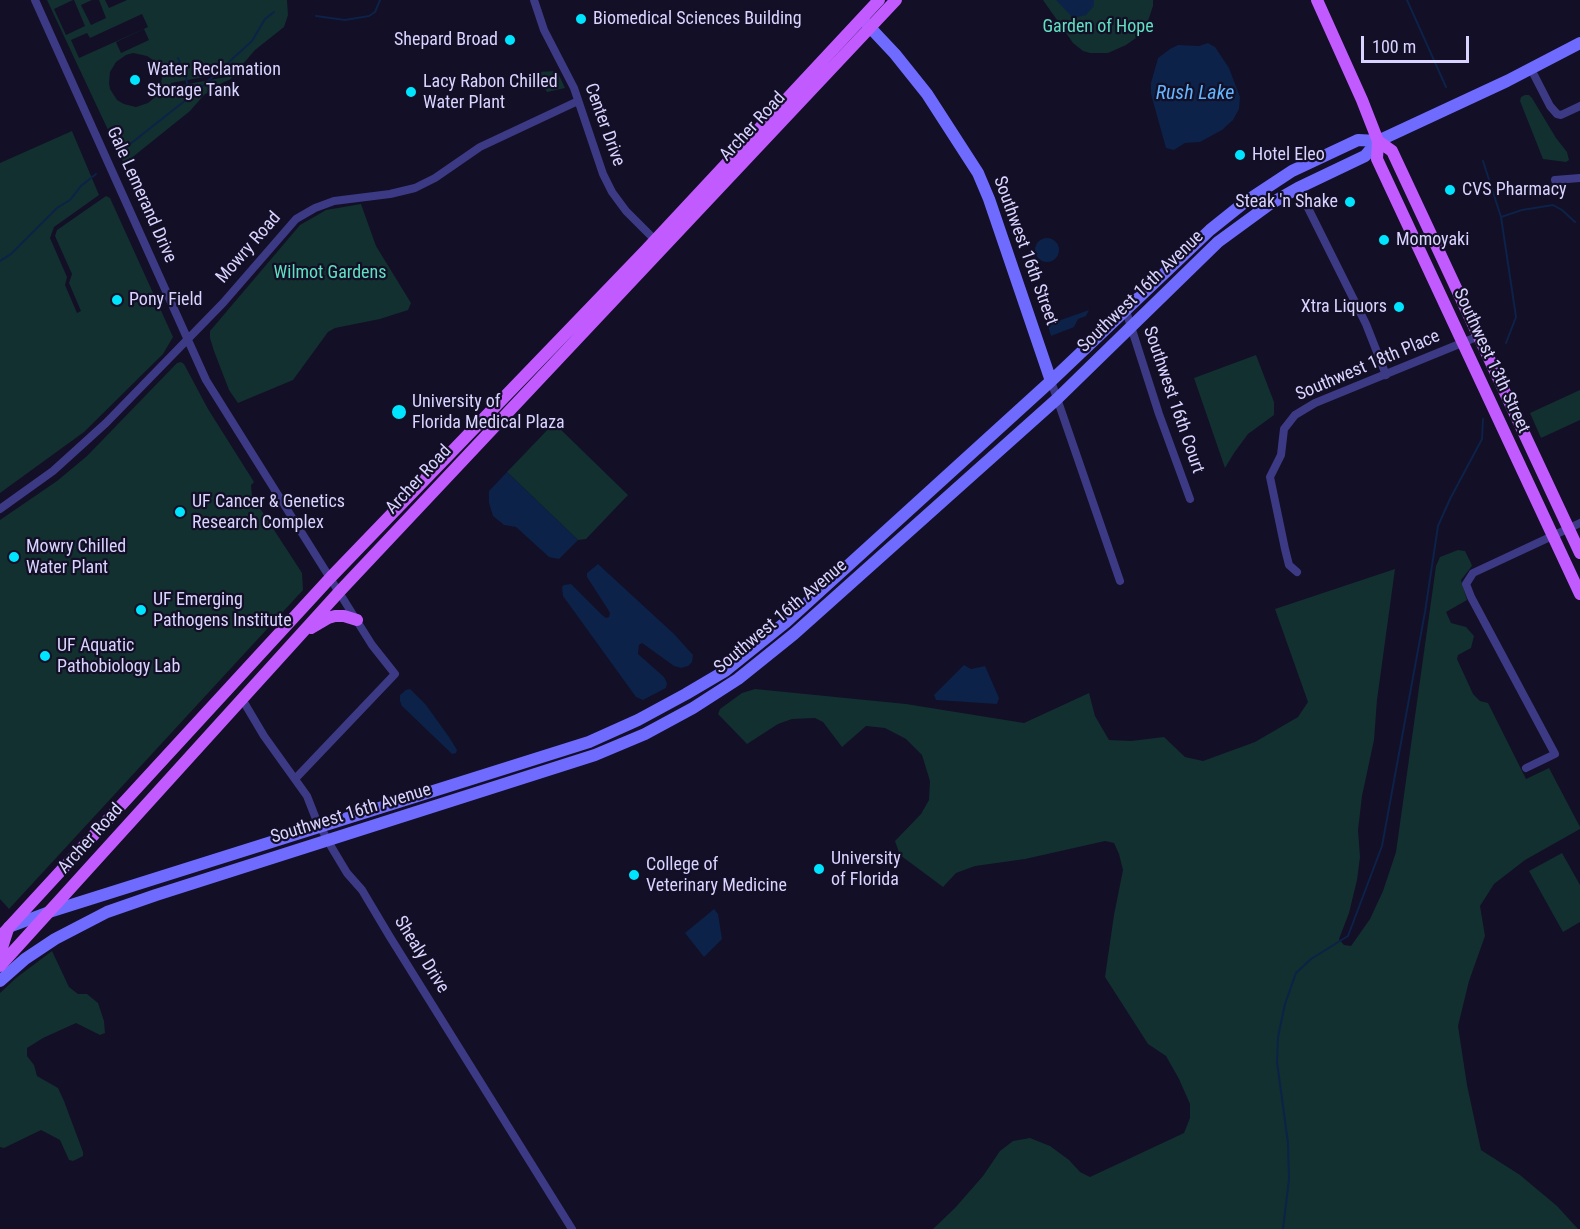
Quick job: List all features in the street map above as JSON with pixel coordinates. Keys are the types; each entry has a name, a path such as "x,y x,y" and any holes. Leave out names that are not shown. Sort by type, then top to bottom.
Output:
{"main road":[{"name":"Archer Road","path":"866,23 879,0"},
{"name":"Archer Road","path":"0,966 293,642 659,244 866,23 896,0"},
{"name":"Southwest 13th Street","path":"1317,0 1378,141 1377,159 1580,594"},
{"name":"Southwest 16th Street","path":"866,23 927,94 978,174 989,199 1052,381"},
{"name":"Southwest 16th Avenue","path":"0,981 25,959 55,939 108,912 595,755 645,734 693,708 738,679 794,634 1058,399 1218,242 1270,204 1365,156 1378,141 1531,69 1580,43"},
{"name":"Southwest 16th Avenue","path":"4,932 49,912 589,741 638,720 686,694 724,671 786,622 1052,381 1210,230 1292,171 1358,140 1378,141"},
{"name":"Southwest 13th Street","path":"1378,141 1392,150 1479,336 1574,526 1580,553"},
{"name":"Archer Road","path":"4,932 331,577 659,244"},
{"path":"293,642 328,618 344,616 357,620"},
{"path":"0,954 4,932"}],"street":[{"name":"Gale Lemerand Drive","path":"35,0 216,398 372,645 395,674 295,779"},
{"name":"Center Drive","path":"534,0 544,30 567,73 603,174 612,192 626,211 659,244"},
{"path":"1531,69 1550,106 1557,114 1562,115 1580,106"},
{"name":"Mowry Road","path":"0,509 53,471 78,449 223,303 290,224 304,213 334,201 390,194 415,188 435,178 488,142 578,101"},
{"path":"1555,180 1580,178"},
{"path":"1298,188 1366,324 1386,375"},
{"name":"Southwest 16th Court","path":"1126,311 1159,414 1190,499"},
{"name":"Southwest 18th Place","path":"1297,572 1289,564 1270,477 1281,455 1284,429 1295,415 1315,403 1479,336"},
{"name":"Southwest 16th Street","path":"1052,381 1120,581"},
{"path":"1526,768 1555,754 1466,584 1473,573 1574,526"},
{"name":"Shealy Drive","path":"242,699 264,736 310,801 320,828 347,873 363,890 572,1229"}],"green space":[{"path":"47,0 73,0 54,9 66,35 85,26 74,0 92,0 81,5 91,25 106,18 99,0 105,0 109,8 127,0 287,0 288,15 284,27 255,50 237,71 171,83 171,87 232,76 231,79 204,95 190,111 124,164","holes":["142,14 148,27 79,58 71,40 87,33 90,38","144,29 149,40 121,53 116,42","133,53 147,56 160,70 162,78 159,92 154,98 136,107 117,100 110,89 110,72 116,62"]},
{"name":"Garden of Hope","path":"1043,0 1153,0 1153,6 1147,24 1136,38 1108,53 1090,53 1083,51 1073,43"},
{"path":"557,71 565,88 547,92 544,87 539,89 535,80 535,72"},
{"path":"1525,95 1532,98 1567,152 1569,160 1566,162 1543,159 1520,101"},
{"path":"72,131 99,195 54,227 50,238 67,277 65,285 77,313 81,311 69,283 72,274 55,236 57,230 106,196 110,198 173,337 163,354 84,432 0,493 0,163"},
{"name":"Wilmot Gardens","path":"361,204 376,246 411,303 408,310 380,319 335,328 328,332 293,380 238,403 229,390 214,351 210,331 300,225 326,210"},
{"path":"1256,355 1274,402 1274,415 1248,434 1225,468 1194,378"},
{"path":"181,362 254,482 251,485 252,496 302,573 303,590 9,909 0,899 0,520 57,481 87,456 177,363"},
{"path":"1580,390 1580,420 1541,438 1530,413"},
{"path":"554,423 628,495 586,539 578,540 507,472"},
{"path":"1458,550 1465,551 1472,566 1461,580 1467,600 1446,612 1451,623 1466,627 1474,636 1471,648 1458,655 1457,659 1473,694 1480,701 1488,703 1526,779 1549,768 1580,827 1525,860 1494,884 1480,906 1485,936 1469,981 1458,1026 1467,1085 1481,1150 1520,1175 1557,1206 1578,1229 933,1229 983,1176 1000,1151 1013,1141 1030,1138 1050,1146 1069,1160 1080,1172 1090,1177 1184,1133 1190,1118 1190,1104 1179,1079 1166,1056 1148,1044 1105,977 1123,870 1119,854 1114,843 1105,841 1025,859 975,866 956,873 943,887 900,855 895,841 921,814 929,800 930,781 922,755 906,739 885,728 866,726 842,747 823,722 815,718 792,719 778,724 747,744 718,714 720,709 742,693 755,689 906,704 1024,723 1089,693 1095,716 1109,740 1131,741 1164,737 1185,757 1203,761 1255,742 1298,717 1308,702 1275,609 1395,569 1377,700 1374,740 1362,796 1358,830 1360,857 1357,880 1349,913 1339,939 1344,945 1351,946 1370,919 1383,891 1396,852 1436,566 1440,557"},
{"path":"1562,853 1580,885 1580,922 1563,932 1529,871"},
{"path":"52,951 69,987 78,994 87,994 98,1003 104,1021 105,1033 100,1035 76,1023 27,1048 27,1056 34,1065 37,1076 58,1088 64,1101 83,1152 83,1156 73,1161 69,1160 60,1140 41,1130 4,1148 0,1147 0,993"}],"water":[{"path":"1056,0 1094,0 1094,6 1086,15 1073,18"},
{"name":"Rush Lake","path":"1208,43 1215,47 1229,68 1240,97 1239,109 1233,120 1222,130 1200,142 1185,143 1174,150 1166,148 1151,94 1151,83 1158,58 1178,45 1199,46"},
{"path":"1047,238 1056,241 1059,250 1056,259 1047,262 1038,259 1035,250 1038,241"},
{"path":"1049,301 1058,321 1089,310 1086,316 1078,319 1074,327 1051,336 1044,313"},
{"path":"507,472 578,540 559,559 549,557 516,527 504,525 493,516 489,503 489,491"},
{"path":"598,564 674,634 693,655 692,662 681,668 674,666 642,643 639,645 638,654 664,677 667,683 666,688 643,700 636,697 563,596 562,587 571,584 602,615 609,617 610,613 587,577 587,573"},
{"path":"964,665 971,669 985,666 999,698 997,704 936,700 934,695"},
{"path":"410,689 426,705 449,737 457,750 456,753 452,754 402,706 400,695"},
{"path":"714,909 718,914 722,939 704,957 685,933"}],"waterway":[{"path":"316,16 345,20 369,16 375,12 380,0"},
{"path":"1407,0 1446,87"},
{"path":"120,152 196,92 252,41 265,19 274,12"},
{"path":"178,58 186,77 188,89 186,99"},
{"path":"1483,161 1501,217 1516,317 1506,343"},
{"path":"0,261 11,254 57,208 70,200 81,186 96,174"},
{"path":"1501,217 1522,210 1553,205 1575,222"},
{"path":"1283,1229 1289,1179 1288,1143 1277,1062 1278,1037 1285,1004 1296,973 1311,959 1348,936 1382,846 1425,612 1438,526 1482,439 1483,419"}],"place":[{"name":"Biomedical Sciences Building","path":"581,19"},
{"name":"Shepard Broad","path":"510,40"},
{"name":"Water Reclamation Storage Tank","path":"135,80"},
{"name":"Lacy Rabon Chilled Water Plant","path":"411,92"},
{"name":"Hotel Eleo","path":"1240,155"},
{"name":"CVS Pharmacy","path":"1450,190"},
{"name":"Steak 'n Shake","path":"1350,202"},
{"name":"Momoyaki","path":"1384,240"},
{"name":"Pony Field","path":"117,300"},
{"name":"Xtra Liquors","path":"1399,307"},
{"name":"University of Florida Medical Plaza","path":"399,412"},
{"name":"UF Cancer & Genetics Research Complex","path":"180,512"},
{"name":"Mowry Chilled Water Plant","path":"14,557"},
{"name":"UF Emerging Pathogens Institute","path":"141,610"},
{"name":"UF Aquatic Pathobiology Lab","path":"45,656"},
{"name":"University of Florida","path":"819,869"},
{"name":"College of Veterinary Medicine","path":"634,875"}]}
